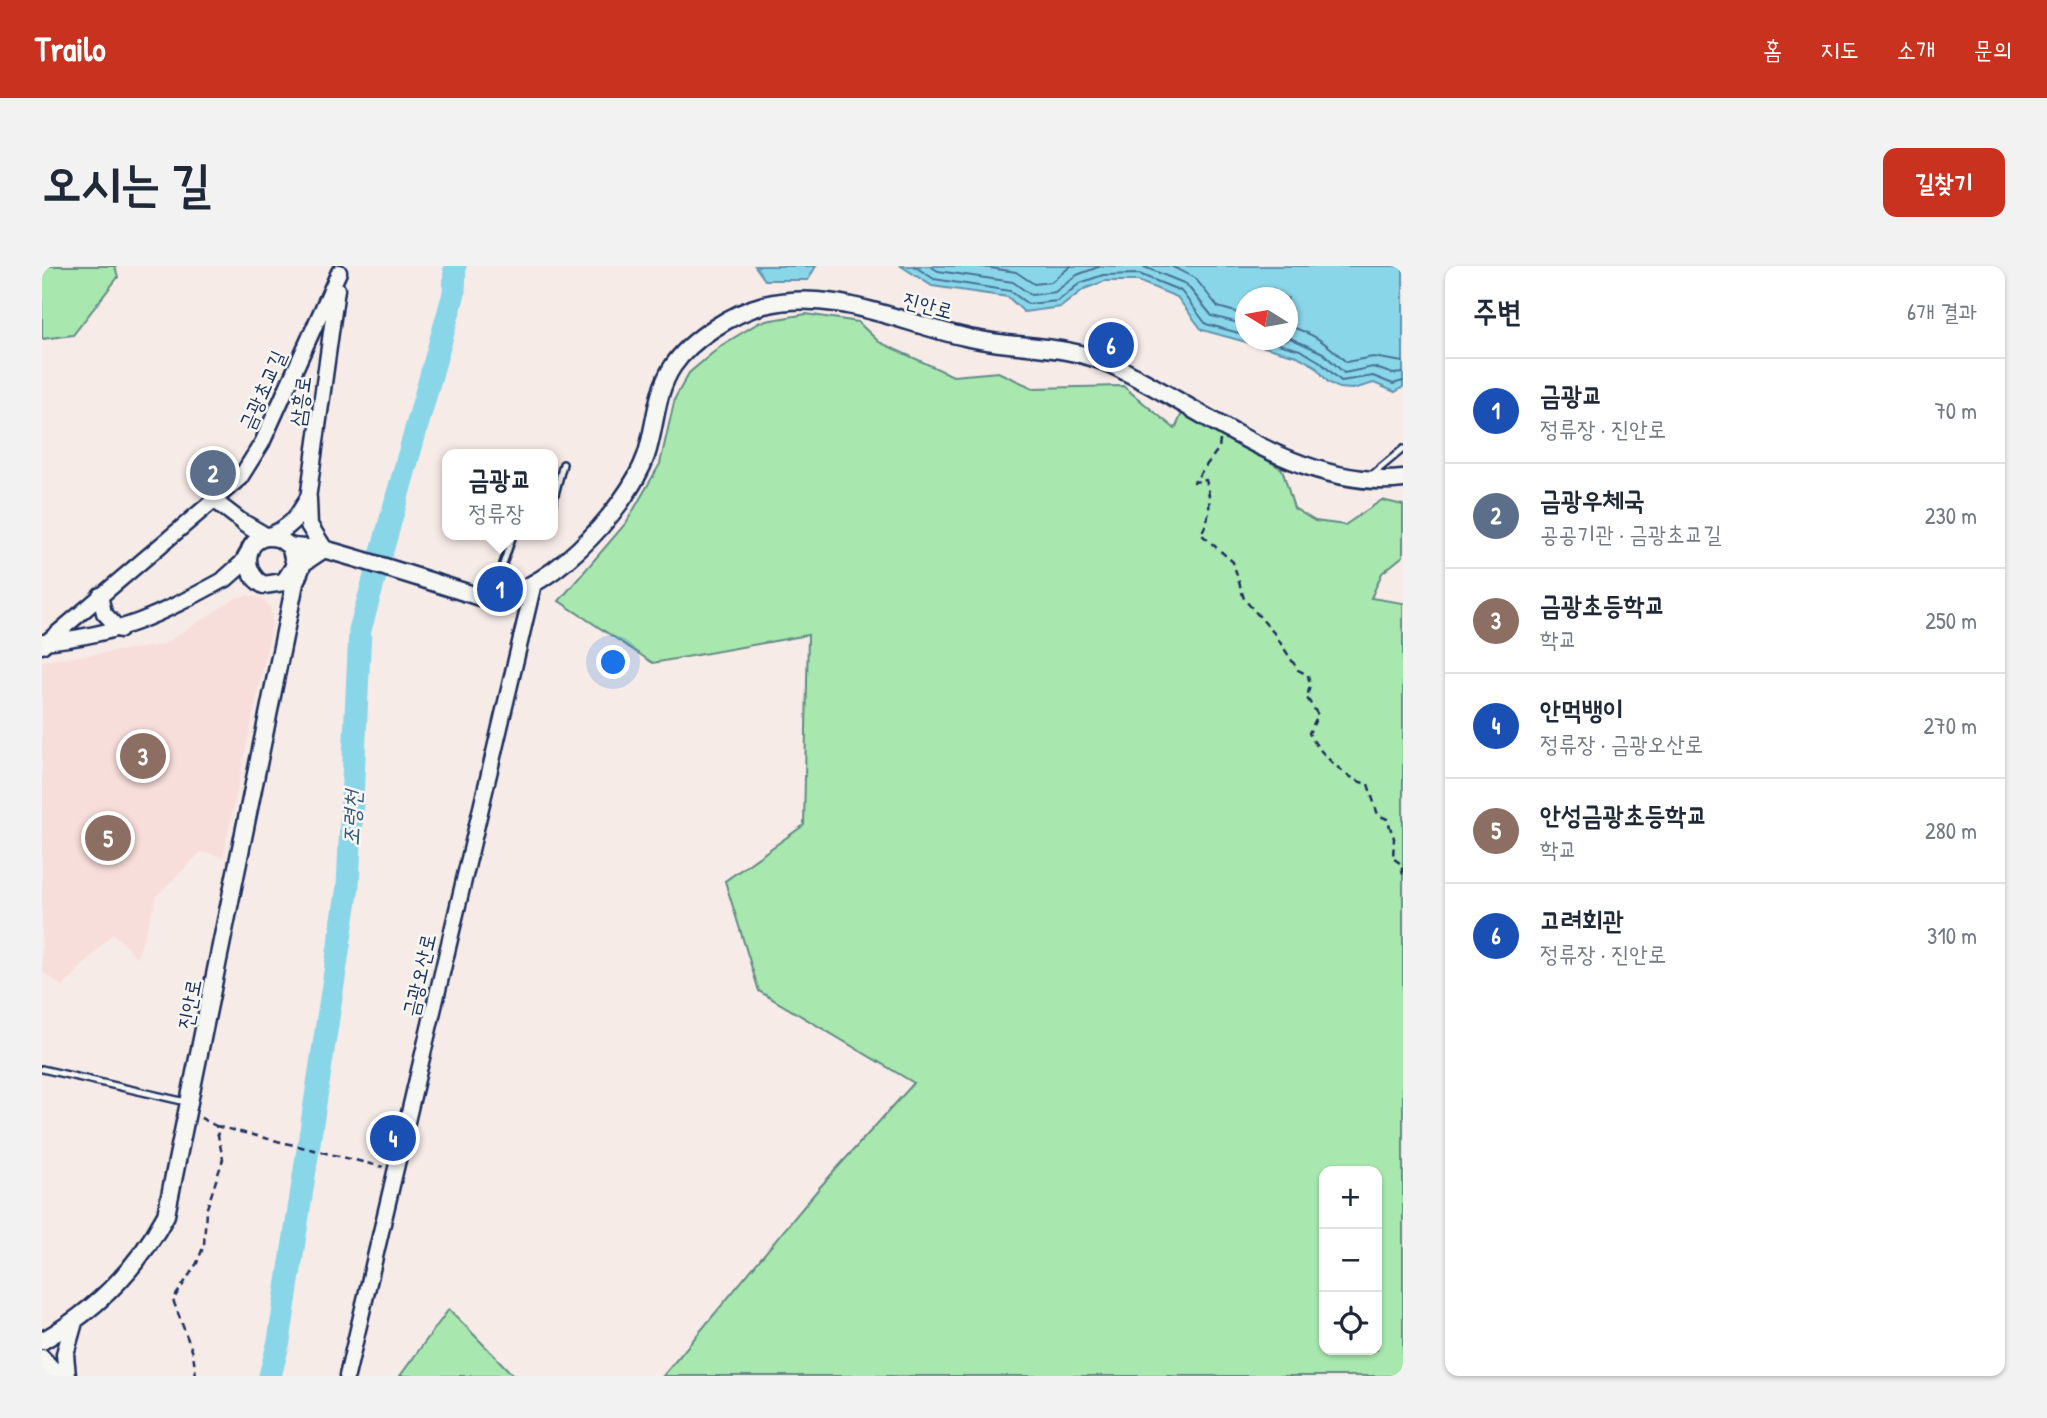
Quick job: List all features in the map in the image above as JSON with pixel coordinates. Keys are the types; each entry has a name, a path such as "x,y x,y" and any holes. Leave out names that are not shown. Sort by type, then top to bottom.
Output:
{"main road":[{"name":"진안로","path":"324,549 492,599 534,583 581,547 633,481 645,457 664,382 674,364 707,334 733,318 759,306 780,301 826,301 965,338 1084,353 1279,454 1321,471 1367,479 1403,479"},
{"path":"225,579 243,563 255,543 292,525 308,499"},
{"path":"290,546 301,528 308,499"},
{"path":"308,499 309,526 324,549"},
{"path":"245,524 267,537 284,540 290,546 295,558 290,608"},
{"path":"245,524 249,539 247,569 280,601 287,625"},
{"path":"290,546 324,549"},
{"path":"225,579 278,585 293,572 303,557 324,549"},
{"path":"290,608 303,563 324,549"},
{"name":"진안로","path":"42,1341 74,1322 125,1275 156,1234 172,1195 290,608"},
{"path":"67,1376 65,1354 74,1322"},
{"path":"42,1370 53,1376"}],"street":[{"name":"삼흥로","path":"308,499 340,269"},
{"name":"금광초교길","path":"43,644 240,478 262,443 340,269"},
{"path":"215,501 245,524"},
{"path":"43,644 120,630 155,617 225,579"},
{"name":"금광오산로","path":"347,1376 534,583"},
{"path":"100,595 104,613 120,630"},
{"path":"42,1357 60,1376"}],"lane":[{"path":"1367,479 1403,449"},
{"path":"558,483 563,464"},
{"path":"510,594 503,564 511,540"},
{"path":"42,1069 189,1109"}],"path":[{"path":"1220,436 1219,448 1194,482 1206,480 1209,491 1208,523 1201,534 1233,562 1244,599 1274,633 1298,670 1308,675 1310,685 1307,698 1318,715 1309,733 1328,761 1355,782 1368,784 1378,815 1387,819 1394,838 1393,859 1401,864 1403,876"},
{"path":"189,1109 216,1126 385,1167"},
{"path":"196,1376 193,1353 173,1300 197,1264 204,1245 206,1211 223,1159 216,1126"}],"shaded area":[{"path":"248,595 262,598 271,608 272,625 223,857 201,852 157,896 137,958 113,933 63,987 42,971 42,661 162,645 236,598"}],"green space":[{"path":"42,266 115,266 118,277 73,335 42,339"},
{"path":"806,314 858,322 879,342 953,376 998,372 1033,388 1123,386 1175,429 1183,411 1282,469 1294,508 1315,521 1345,525 1382,500 1403,505 1403,556 1382,573 1371,598 1403,603 1403,1376 663,1376 820,1187 914,1083 759,991 725,881 804,825 808,635 653,663 559,601 626,523 660,464 675,398 689,373 722,345 760,322"},
{"path":"449,1309 514,1376 400,1376"}],"water":[{"path":"755,266 816,266 808,280 765,280"},
{"path":"901,266 1403,266 1403,387 1395,392 1374,383 1353,389 1339,388 1328,382 1315,366 1297,356 1275,350 1298,350 1298,287 1235,287 1235,339 1202,330 1177,297 1138,281 1105,281 1084,289 1061,307 1024,312 1008,297 932,286"}],"waterway":[{"name":"조령천","path":"270,1376 279,1341 348,886 360,630 454,293 455,266"}],"place":[{"name":"고려회관","path":"1111,345"},
{"name":"금광우체국","path":"213,473"},
{"name":"금광교","path":"500,589"},
{"name":"금광초등학교","path":"143,756"},
{"name":"안성금광초등학교","path":"108,838"},
{"name":"안먹뱅이","path":"393,1138"}]}
